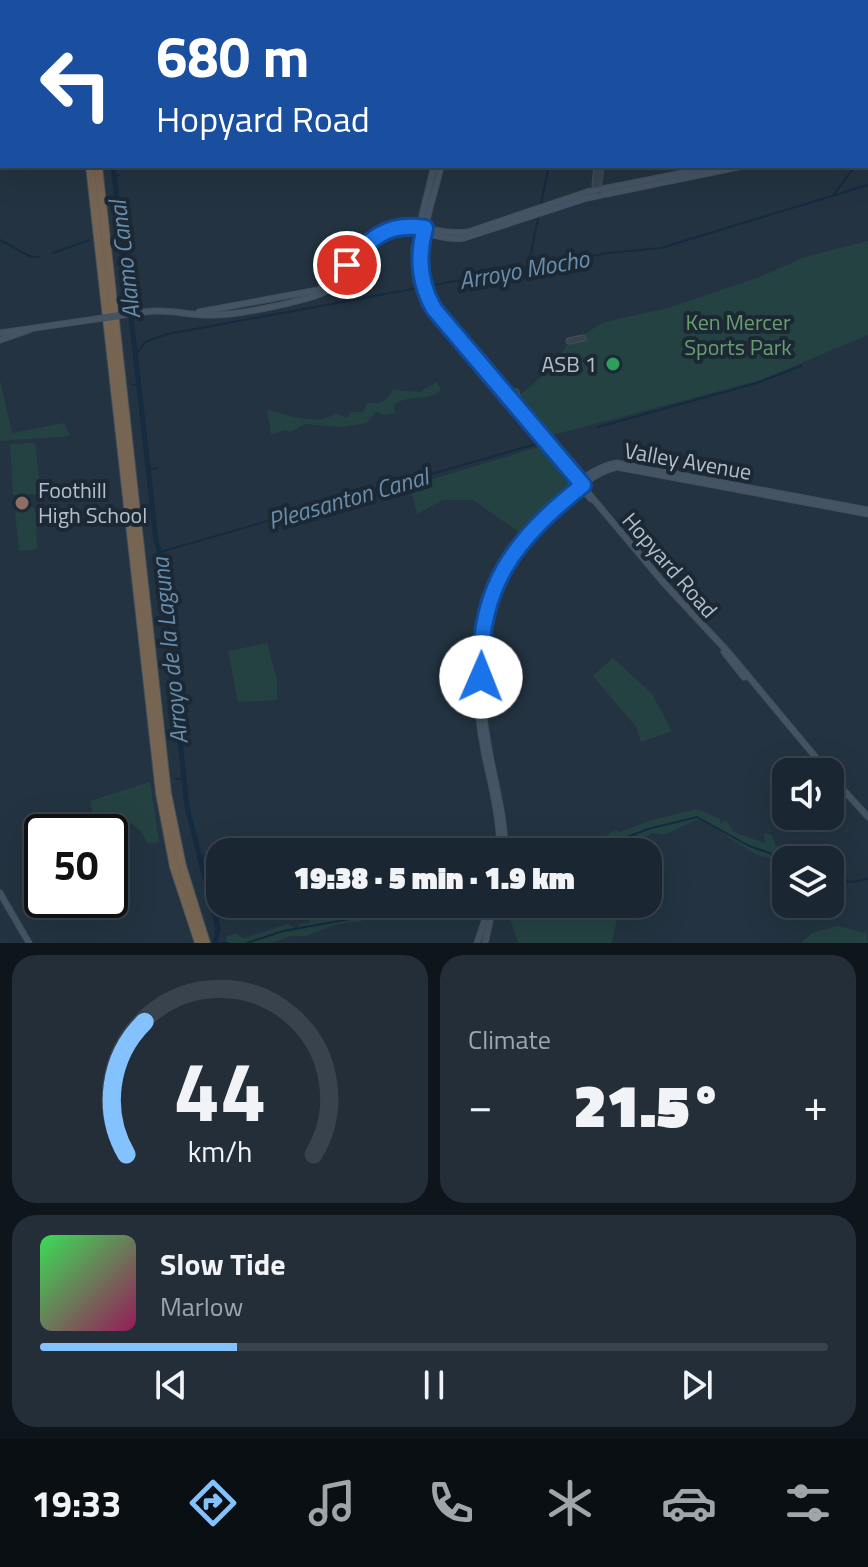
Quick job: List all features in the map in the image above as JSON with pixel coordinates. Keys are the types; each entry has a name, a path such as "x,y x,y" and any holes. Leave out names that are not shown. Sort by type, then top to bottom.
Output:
{"highway":[{"path":"90,168 160,793 174,867 201,940"},
{"path":"98,168 167,793 201,940"}],"main road":[{"name":"Hopyard Road","path":"434,168 418,244 419,280 424,296 439,325 572,476"},
{"name":"Hopyard Road","path":"421,230 430,211 441,168"},
{"path":"406,231 418,244 439,234 468,232 598,192 714,168"},
{"path":"190,313 318,290 334,279 377,234 390,228 464,238 536,213 542,207"},
{"path":"430,211 431,224 439,234"},
{"path":"0,333 144,312 216,315 319,295 336,284 375,241 394,232 421,230"},
{"name":"Hopyard Road","path":"424,296 572,476 577,488 592,499 816,758"},
{"path":"0,340 29,330"},
{"name":"Valley Avenue","path":"501,838 480,721 476,663 478,625 489,586 512,546 589,477 605,470 629,468 868,512"},
{"path":"572,476 589,477 586,493 577,488 572,476"},
{"name":"Hopyard Road","path":"844,790 868,817"},
{"path":"0,895 28,943"},
{"path":"477,943 487,918"},
{"path":"485,943 489,918"}],"street":[{"path":"598,192 599,168"},
{"path":"569,341 583,338"},
{"path":"503,391 516,394 515,406"}],"green space":[{"name":"Ken Mercer Sports Park","path":"868,241 868,335 761,380 549,436 518,402 518,397 549,370 568,344 604,322 668,308 760,277 805,257"},
{"path":"0,380 12,433 64,423 70,436 0,441"},
{"path":"437,382 441,390 435,394 400,401 394,405 395,413 384,415 376,411 367,423 342,427 305,424 290,432 285,430 271,435 267,410 312,420 336,413 347,418 351,412 363,412 367,403 379,403 386,399 392,390 420,392"},
{"path":"35,443 41,494 13,495 10,444"},
{"path":"538,447 573,485 520,533 473,500 443,500 417,514 410,486"},
{"path":"33,507 36,513 37,549 19,551 15,511"},
{"path":"267,643 277,679 277,700 238,702 228,651"},
{"path":"613,658 652,694 672,731 641,742 636,727 593,676"},
{"path":"150,782 159,842 148,844 139,829 128,822 128,814 93,814 90,801"},
{"path":"697,809 720,819 720,824 726,820 734,832 765,843 764,834 771,834 776,846 772,846 772,859 755,854 704,821 696,820 664,835 652,833 644,838 637,835 631,838 602,838 615,830 620,832 648,821"},
{"path":"310,918 360,918 362,921 337,924 306,936 290,936 272,943 226,943 227,936 237,933 244,938 288,924 296,929 301,923 309,923"},
{"path":"510,918 617,918 612,943 518,943"},
{"path":"837,926 866,933 868,943 801,943 812,933"}],"waterway":[{"name":"Pleasanton Canal","path":"113,168 156,542 160,552 187,807 218,929 215,943"},
{"path":"541,204 549,168"},
{"path":"834,194 854,168"},
{"name":"Alamo Canal","path":"115,176 119,175"},
{"name":"Arroyo Mocho","path":"135,355 145,342 168,334 608,253 661,248 868,185"},
{"path":"528,267 539,214"},
{"path":"0,240 31,257 39,257"},
{"path":"53,253 89,240"},
{"name":"Pleasanton Canal","path":"598,427 757,383 801,366"},
{"path":"132,385 138,385"},
{"name":"Pleasanton Canal","path":"160,552 536,444"},
{"name":"Arroyo de la Laguna","path":"150,469 157,468"},
{"name":"Arroyo de la Laguna","path":"168,641 176,640"},
{"name":"Arroyo de la Laguna","path":"179,729 186,728"},
{"path":"176,779 184,779"},
{"path":"625,838 697,817 749,846 772,854"},
{"name":"Arroyo de la Laguna","path":"198,857 206,855"},
{"path":"844,879 852,882 868,879"},
{"path":"215,919 220,918"},
{"path":"247,943 283,931 356,918"},
{"path":"215,943 228,943"}],"place":[{"name":"ASB 1","path":"613,364"},
{"name":"Foothill High School","path":"22,503"}],"route":[{"path":"347,265 369,240 382,231 401,226 425,228 420,266 422,280 434,309 583,485 537,526 516,549 502,571 485,615 481,677"}]}
